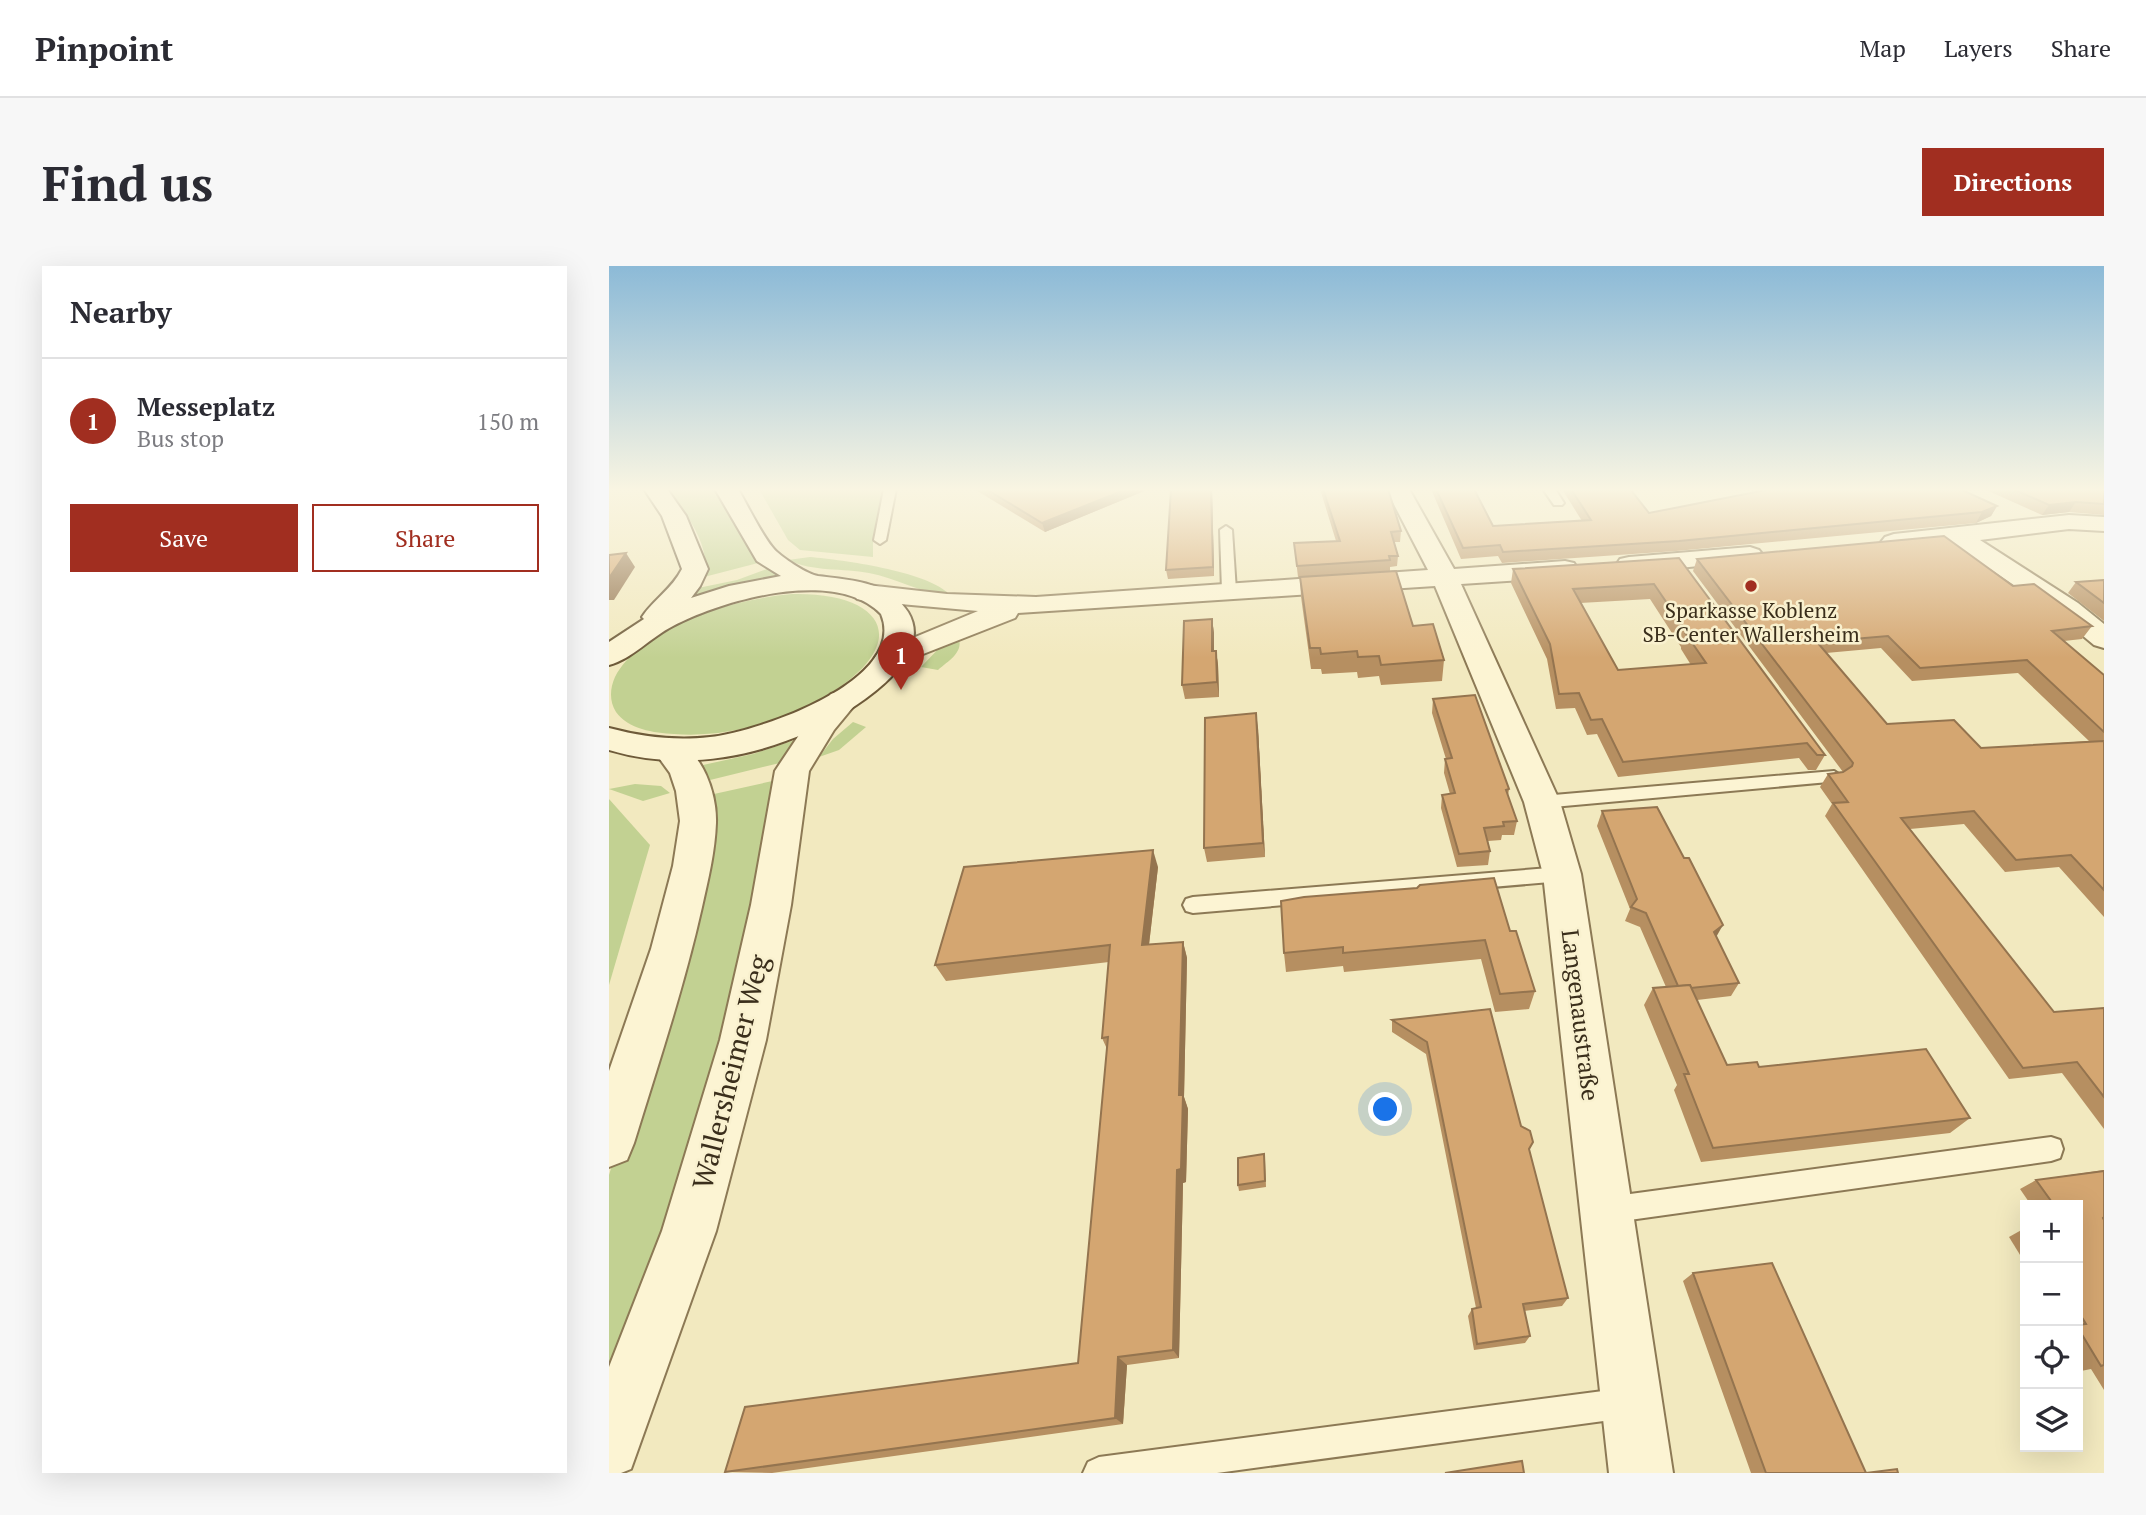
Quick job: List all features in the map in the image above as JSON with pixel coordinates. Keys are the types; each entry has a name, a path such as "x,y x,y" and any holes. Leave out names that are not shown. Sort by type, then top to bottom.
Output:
{"street":[{"path":"609,656 672,603 687,586 695,569 686,545"},
{"path":"760,545 766,556 811,584"},
{"name":"Langenaustraße","path":"1427,545 1444,577 1542,802 1562,874 1641,1473"},
{"path":"1972,545 2068,609 2104,639"},
{"path":"633,637 683,611 720,598 757,589 811,584 947,602 1036,605 1601,567 1680,567 1770,553"},
{"path":"867,593 886,604 897,619 899,637 890,658"},
{"path":"890,658 979,620 1036,605"},
{"name":"Wallersheimer Weg","path":"609,739 633,747 671,751 716,747 762,737 805,721 842,701 871,679 890,658"},
{"name":"Wallersheimer Weg","path":"609,1447 689,1230 743,1040 771,905 792,771 822,724 842,701"},
{"path":"609,1143 672,949 692,866 698,821 694,791 686,770 671,751"}],"lane":[{"path":"1227,545 1229,591"},
{"path":"1542,802 1834,777 1826,766"},
{"path":"1193,905 1562,874"},
{"path":"1606,1210 2051,1149"},
{"path":"1100,1473 1632,1402"}],"green space":[{"path":"702,545 747,545 758,563 704,577"},
{"path":"794,545 873,545 873,557 800,550"},
{"path":"810,557 903,573 937,585 948,593 947,596 937,594 869,573 818,568 788,560"},
{"path":"767,569 779,575 688,600 698,588 737,580"},
{"path":"792,594 824,596 850,602 867,612 877,625 879,640 871,658 853,677 826,696 772,721 713,734 650,731 634,726 616,712 611,694 615,677 629,658 647,642 669,628 719,608"},
{"path":"959,639 957,653 938,670 921,667 944,643"},
{"path":"853,722 866,727 839,750 819,757 833,739"},
{"path":"810,735 788,761 706,781 694,767 753,754"},
{"path":"777,780 717,1076 609,1398 609,1175 703,869 714,794"},
{"path":"635,784 661,786 670,793 643,801 609,789"},
{"path":"609,799 650,845 609,985"}],"building":[{"path":"1168,545 1212,545 1213,567 1166,570"},
{"path":"1294,545 1395,545 1398,556 1389,556 1390,560 1297,566"},
{"path":"1462,545 1496,545 1463,548"},
{"path":"1500,545 1610,545 1503,552"},
{"path":"1844,545 1957,545 2013,586 2034,584 2092,626 2052,631 2104,675 2104,732 2027,660 1920,668 1888,636 1817,642 1887,724 1954,720 1981,748 2104,741 2104,890 2071,855 2016,860 1974,811 1901,818 2054,1012 2104,1008 2104,1097 2077,1062 2023,1068 1833,803 1848,802 1828,774 1843,772 1853,763 1697,559"},
{"path":"626,553 609,578 609,555"},
{"path":"1679,558 1825,755 1817,755 1807,743 1623,762 1602,719 1591,720 1579,693 1559,694 1550,644 1513,569","holes":["1654,584 1706,663 1618,670 1573,589"]},
{"path":"1396,571 1413,626 1433,624 1444,660 1381,665 1379,656 1358,657 1357,651 1321,654 1320,648 1310,648 1300,577"},
{"path":"2104,580 2104,603 2076,582"},
{"path":"1212,619 1212,651 1216,651 1217,682 1182,685 1184,621"},
{"path":"1475,695 1509,789 1506,790 1517,821 1503,822 1504,826 1484,828 1490,851 1459,854 1442,795 1455,793 1445,759 1452,758 1433,699"},
{"path":"1256,713 1263,843 1204,848 1205,718"},
{"path":"1657,807 1684,858 1689,858 1723,925 1714,932 1739,983 1691,988 1690,985 1678,986 1646,913 1631,907 1637,899 1602,811"},
{"path":"1153,850 1142,945 1183,942 1179,1095 1183,1095 1181,1169 1177,1170 1173,1350 1118,1357 1115,1418 725,1472 745,1407 1078,1363 1108,1037 1102,1038 1110,945 935,965 964,867"},
{"path":"1494,878 1510,931 1516,931 1535,991 1500,994 1485,940 1343,953 1343,947 1284,953 1281,901"},
{"path":"1690,985 1727,1065 1757,1062 1759,1067 1926,1049 1970,1118 1713,1148 1684,1074 1689,1074 1653,988"},
{"path":"1490,1009 1521,1126 1530,1131 1533,1142 1529,1149 1568,1298 1523,1304 1530,1336 1477,1344 1472,1309 1481,1307 1427,1042 1392,1020"},
{"path":"1264,1154 1265,1181 1238,1185 1238,1158"},
{"path":"2104,1171 2104,1365 2101,1366 2083,1336 2083,1324 2086,1324 2083,1319 2083,1200 2050,1200 2036,1180"},
{"path":"1772,1263 1866,1473 1766,1473 1693,1273"},
{"path":"1522,1461 1524,1473 1445,1473"},
{"path":"1897,1469 1898,1473 1866,1473"}],"place":[{"name":"Sparkasse Koblenz SB-Center Wallersheim","path":"1751,586"},
{"name":"Messeplatz","path":"901,690"}]}
